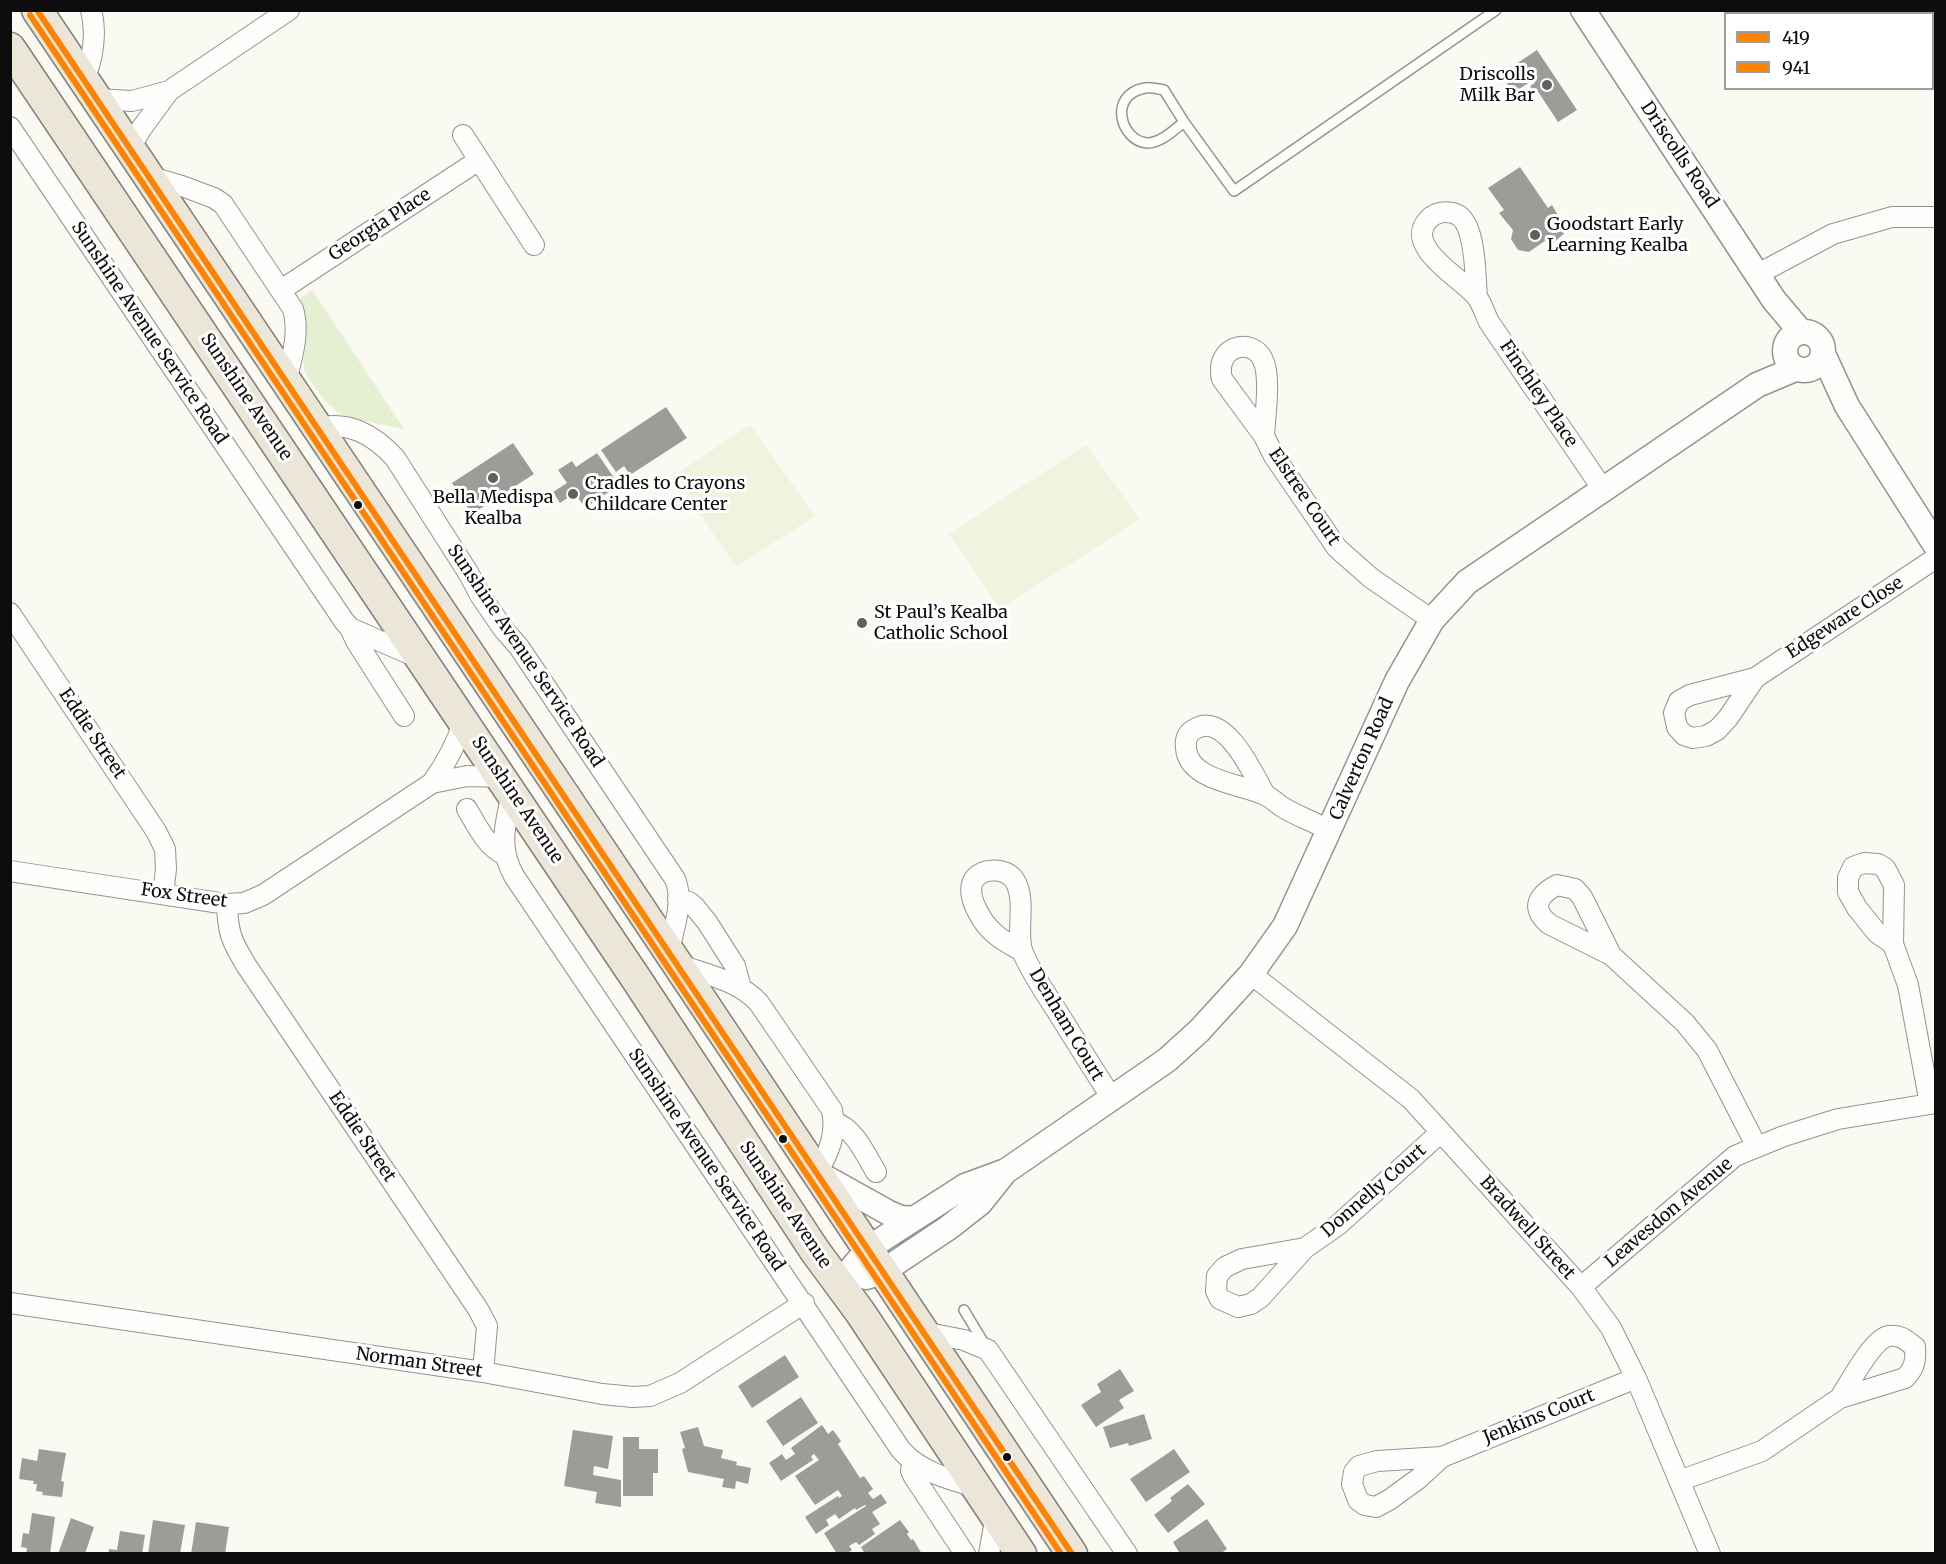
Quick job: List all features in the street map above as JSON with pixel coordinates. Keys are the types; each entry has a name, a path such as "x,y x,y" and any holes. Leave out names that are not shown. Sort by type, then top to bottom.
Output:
{"main road":[{"path":"37,10 1072,1554"},
{"name":"Sunshine Avenue","path":"10,48 507,785 838,1285 860,1312 1021,1554"},
{"path":"287,459 317,428"}],"street":[{"path":"91,10 94,31 90,89 132,100 169,91"},
{"path":"130,148 169,91 289,10"},
{"name":"Driscolls Road","path":"1583,10 1758,274 1774,300 1800,353 1847,406 1935,546"},
{"name":"Sunshine Avenue Service Road","path":"10,127 332,605 350,628 404,716"},
{"path":"463,135 534,245"},
{"name":"Georgia Place","path":"281,290 479,160"},
{"path":"148,176 202,193 223,204 281,290 296,318 293,356 286,381"},
{"path":"1758,274 1833,234 1892,217 1935,216"},
{"name":"Finchley Place","path":"1477,297 1489,322 1602,488"},
{"name":"Calverton Road","path":"875,1260 914,1219 965,1186 1006,1171 1167,1060 1199,1031 1251,974 1286,926 1396,681 1432,620 1467,582 1800,353"},
{"name":"Sunshine Avenue Service Road","path":"317,428 334,424 354,429 371,436 395,458 480,595 504,630 519,646 675,879 678,887 678,900 674,958"},
{"name":"Elstree Court","path":"1264,436 1274,456 1337,548 1371,578 1432,620"},
{"name":"Edgeware Close","path":"1755,678 1935,558"},
{"name":"Eddie Street","path":"10,613 156,831 165,849 166,869 163,894"},
{"name":"Sunshine Avenue Service Road","path":"350,628 421,660"},
{"name":"Fox Street","path":"10,871 227,904 244,903 263,895 432,783 456,745 464,721"},
{"name":"Fox Street","path":"432,783 467,776 507,785"},
{"name":"Sunshine Avenue Service Road","path":"507,785 505,855 514,876 901,1450 913,1461 952,1480 977,1487"},
{"path":"1265,795 1284,808 1330,831"},
{"name":"Sunshine Avenue Service Road","path":"467,809 495,850 505,855"},
{"path":"678,900 689,902 699,911 735,966 741,988"},
{"name":"Eddie Street","path":"227,904 231,940 246,965 478,1309 487,1326 483,1372"},
{"path":"1893,944 1908,985 1933,1104"},
{"name":"Denham Court","path":"1022,951 1043,989 1112,1098"},
{"path":"1611,955 1685,1023 1707,1050 1757,1147"},
{"path":"674,958 752,995 832,1110 834,1122 832,1141 829,1153 817,1173 889,1213 901,1218 914,1219"},
{"name":"Bradwell Street","path":"1251,974 1411,1099 1581,1287 1611,1328 1636,1378 1710,1554"},
{"name":"Leavesdon Avenue","path":"1581,1287 1735,1156 1784,1136 1838,1119 1933,1104"},
{"path":"834,1122 843,1125 851,1132 876,1172"},
{"name":"Donnelly Court","path":"1305,1248 1338,1225 1441,1132"},
{"name":"Calverton Road","path":"838,1285 875,1260 948,1228 980,1203 1006,1171"},
{"name":"Norman Street","path":"10,1303 483,1372 602,1394 633,1397 650,1396 671,1387 804,1303"},
{"path":"923,1332 964,1340 988,1350 1127,1554"},
{"name":"Jenkins Court","path":"1442,1457 1636,1378"},
{"path":"1679,1481 1762,1451 1840,1398"},
{"name":"Sunshine Avenue Service Road","path":"913,1461 911,1471 914,1477 965,1554"},
{"path":"989,1554 996,1515"}],"lane":[{"path":"1184,122 1167,136 1147,143 1132,136 1126,129 1121,105 1130,93 1147,87 1164,90 1234,191 1496,10"},
{"path":"964,1310 988,1350"}],"green space":[{"path":"312,290 404,429 349,418 340,414 325,401 305,373 303,362 306,325 301,298"},
{"path":"750,425 815,516 736,567 674,476"},
{"path":"1086,445 1140,519 1000,609 949,534"}],"building":[{"name":"Driscolls Milk Bar","path":"1537,50 1577,110 1558,122 1537,90 1534,91 1530,86 1535,83 1533,80 1513,93 1501,74"},
{"name":"Goodstart Early Learning Kealba","path":"1520,167 1548,208 1552,205 1567,231 1553,243 1546,240 1529,252 1518,250 1511,239 1513,230 1499,213 1504,210 1488,188"},
{"path":"666,407 687,438 630,475 624,466 616,472 601,450"},
{"name":"Bella Medispa Kealba","path":"513,443 534,474 472,514 452,483"},
{"path":"597,453 619,485 585,508 575,493 560,503 553,492 567,483 558,470 572,461 576,467"},
{"path":"785,1355 799,1377 752,1408 738,1386"},
{"path":"1120,1369 1134,1391 1119,1400 1124,1408 1096,1427 1081,1405 1101,1392 1097,1384"},
{"path":"801,1397 818,1423 783,1446 766,1421"},
{"path":"1144,1414 1152,1439 1129,1446 1128,1443 1110,1448 1103,1427"},
{"path":"822,1425 828,1434 833,1430 841,1441 838,1444 860,1478 864,1476 873,1489 868,1493 873,1499 881,1494 887,1503 872,1512 880,1524 872,1529 875,1534 859,1545 856,1542 849,1546 852,1550 846,1554 837,1554 824,1533 866,1506 856,1510 855,1508 839,1519 835,1514 826,1520 829,1525 816,1534 805,1517 838,1496 839,1498 842,1496 838,1490 815,1505 795,1476 819,1460 814,1454 811,1456 813,1460 781,1481 769,1463 782,1454 786,1460 795,1454 791,1448"},
{"path":"698,1427 704,1446 723,1450 721,1458 737,1462 736,1465 751,1468 748,1484 736,1481 735,1489 722,1487 724,1479 688,1472 680,1432"},
{"path":"573,1430 613,1436 608,1469 594,1466 593,1475 621,1480 621,1507 595,1503 597,1492 564,1486"},
{"path":"623,1437 639,1437 639,1449 658,1449 658,1473 653,1473 653,1496 623,1496"},
{"path":"39,1449 66,1453 61,1481 64,1482 62,1497 42,1495 43,1492 36,1491 37,1484 33,1484 34,1481 19,1479 22,1458 37,1461"},
{"path":"1174,1449 1190,1472 1146,1502 1130,1479"},
{"path":"1188,1484 1205,1504 1168,1533 1154,1515"},
{"path":"32,1513 55,1517 50,1554 26,1554 27,1548 21,1547 23,1533 29,1534"},
{"path":"71,1518 94,1527 85,1554 58,1554"},
{"path":"1207,1519 1227,1549 1220,1554 1180,1554 1173,1542"},
{"path":"153,1520 185,1525 180,1554 148,1554"},
{"path":"900,1520 922,1554 865,1554 861,1547"},
{"path":"196,1522 229,1527 225,1554 191,1554"},
{"path":"120,1531 145,1535 142,1554 108,1554 109,1549 117,1550"}],"transit line":[{"name":"419","path":"37,10 1072,1554"},
{"name":"941","path":"30,15 1061,1554"}],"place":[{"name":"Driscolls Milk Bar","path":"1547,85"},
{"name":"Goodstart Early Learning Kealba","path":"1535,235"},
{"name":"Bella Medispa Kealba","path":"493,478"},
{"name":"Cradles to Crayons Childcare Center","path":"573,494"},
{"name":"St Paul’s Kealba Catholic School","path":"862,623"}]}
